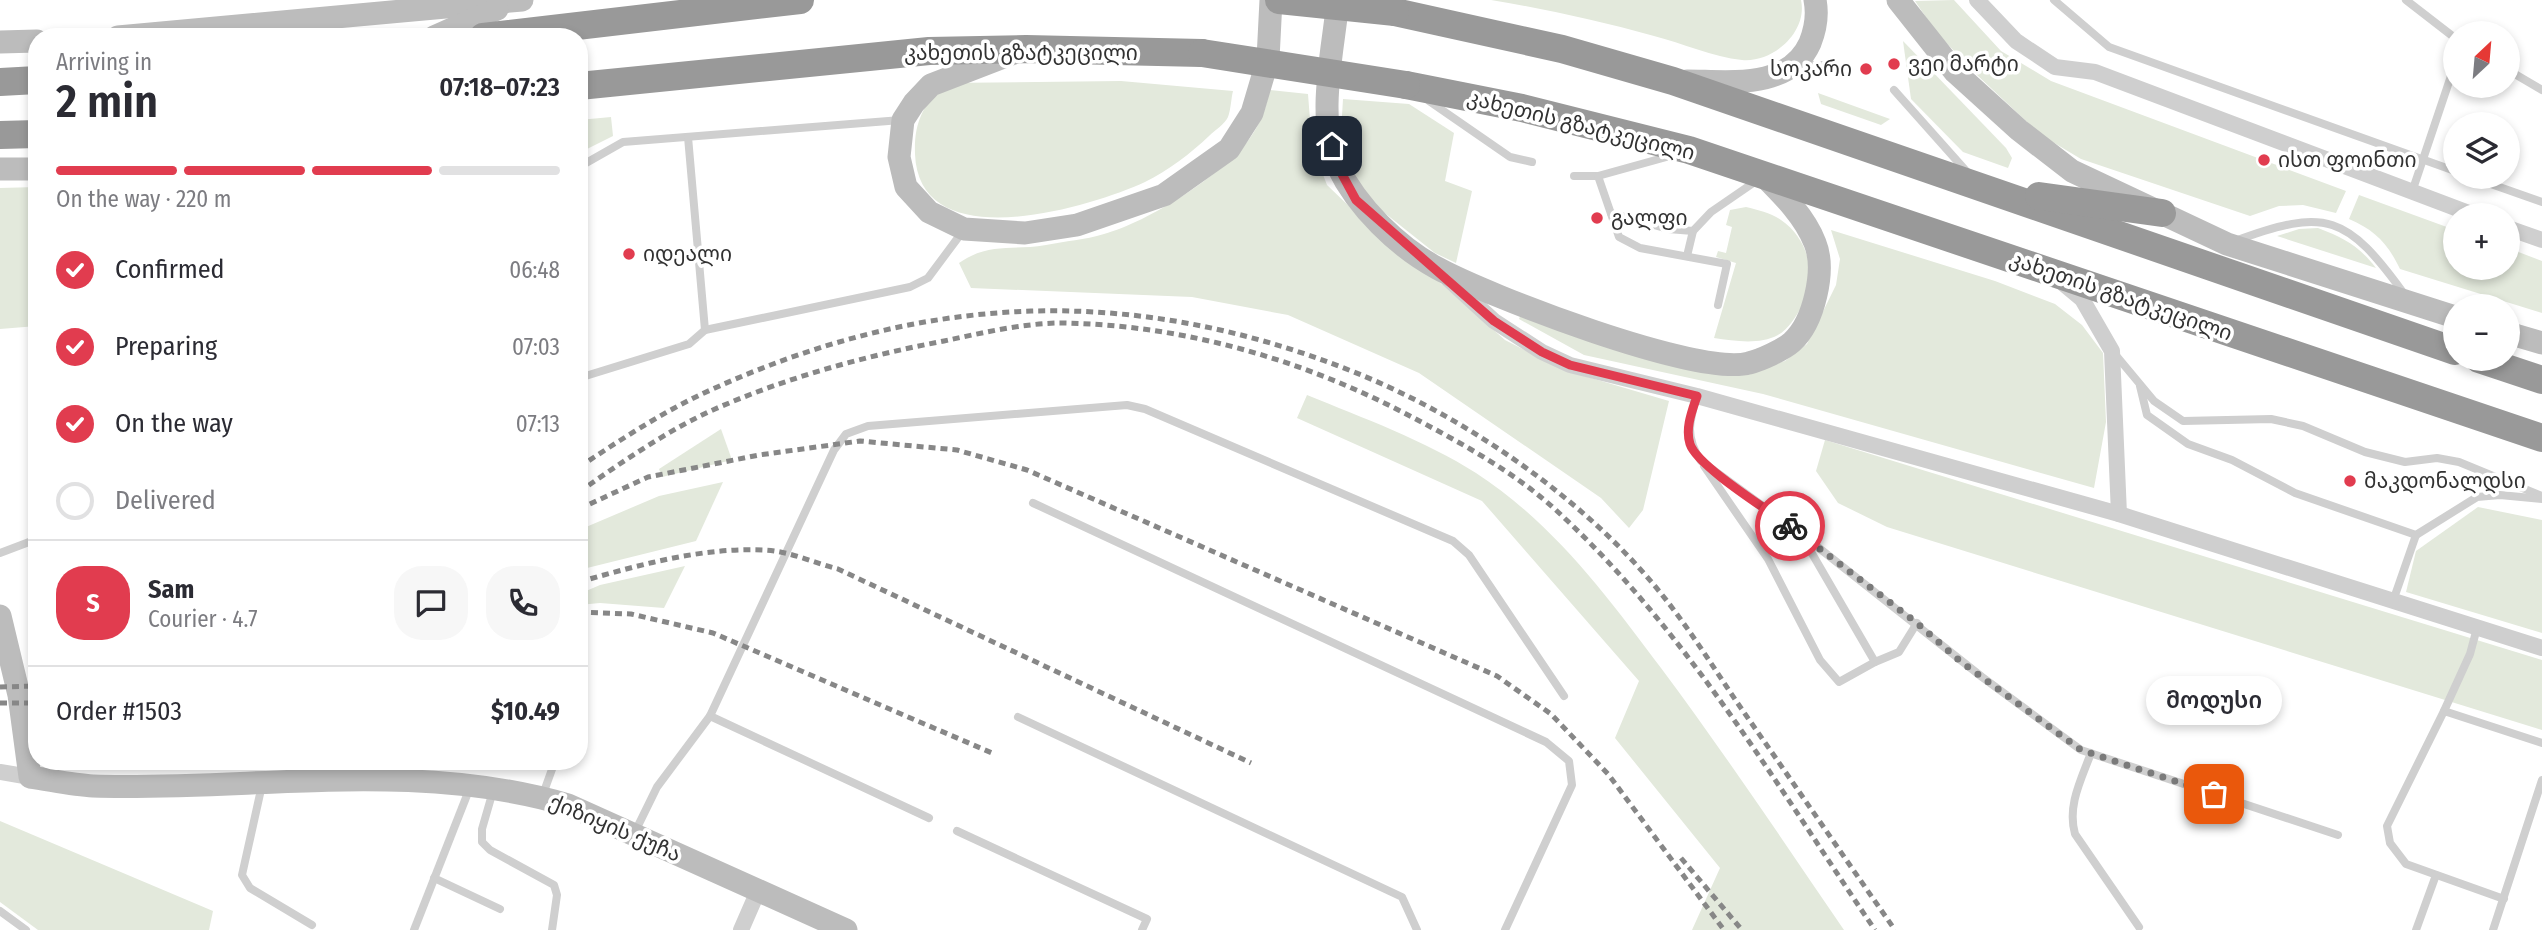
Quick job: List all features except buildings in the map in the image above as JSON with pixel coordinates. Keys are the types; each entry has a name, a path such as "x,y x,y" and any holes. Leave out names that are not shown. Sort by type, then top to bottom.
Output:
{"highway":[{"path":"642,0 690,10"},
{"path":"552,28 747,3 800,0"},
{"path":"1279,0 1395,12 1562,49 1673,81 2443,347"},
{"name":"კახეთის გზატკეცილი","path":"588,85 848,57 929,51 1026,49 1202,53 1406,85 1522,108 1689,150 2542,438"},
{"path":"0,82 28,80"},
{"path":"0,135 28,134"},
{"path":"1980,188 2162,213"},
{"path":"2515,371 2542,380"},
{"path":"2395,390 2542,455"}],"main road":[{"path":"454,28 515,0"},
{"path":"215,28 522,0"},
{"path":"1026,49 931,85 903,120 899,157 906,187 929,212 964,229 1025,233 1077,225 1164,195 1230,149 1252,113 1268,59 1271,0"},
{"path":"1338,0 1326,126 1337,165 1356,200 1379,223 1436,267 1535,311 1621,339 1712,362 1748,364 1792,341 1819,288 1816,244 1804,222 1764,176"},
{"path":"1673,81 1762,79 1792,66 1806,51 1813,35 1818,13 1815,0"},
{"path":"1898,0 1955,72 2049,156 2072,171 2227,244 2443,313"},
{"path":"0,42 28,41"},
{"path":"0,169 28,169"},
{"path":"2520,336 2542,343"},
{"path":"0,616 19,695 28,762"},
{"path":"29,770 30,777"},
{"name":"ქიზიყის ქუჩა","path":"30,777 92,786 391,779 483,786 542,797 568,805 846,930"}],"street":[{"path":"1977,0 2016,41 2055,67 2095,72 2443,204"},
{"path":"2520,232 2542,240"},
{"path":"1436,267 1494,321 1542,352 1570,365 1697,396 2119,514 2542,648"},
{"path":"2046,270 2082,299 2112,351 2119,514"},
{"path":"0,772 30,777"},
{"path":"741,930 758,891"}],"lane":[{"path":"2054,0 2109,47 2443,167"},
{"path":"2406,0 2443,29"},
{"path":"1792,66 1828,65"},
{"path":"2520,77 2542,90"},
{"path":"1406,85 1510,157 1532,162"},
{"path":"1894,90 1980,188"},
{"path":"2412,192 2443,98"},
{"path":"588,162 623,142 903,120"},
{"path":"688,137 705,330"},
{"path":"1574,176 1598,176 1689,150"},
{"path":"1598,176 1619,237 1640,248 1727,264 1718,305"},
{"path":"1686,256 1693,231 1712,212 1764,176"},
{"path":"2505,189 2542,202"},
{"path":"1611,213 1668,229 1693,231"},
{"path":"2227,244 2291,222 2312,220 2334,226 2368,248 2410,303"},
{"path":"588,375 689,344 705,330 909,286 928,278 947,257 964,229"},
{"path":"2112,351 2154,401 2183,421 2271,419 2303,426 2365,452 2405,462 2437,458 2459,462 2542,498"},
{"path":"2140,383 2147,415 2188,444 2232,460 2295,493 2416,535"},
{"path":"1697,396 1688,424 1690,444 1768,559 1820,660 1839,681 1899,652 1917,623"},
{"path":"634,835 657,788 710,716 824,470 846,434 868,426 1128,405 1145,409 1453,541 1469,555 1564,696"},
{"path":"1701,461 1800,533 1993,685 2081,750 2338,835"},
{"path":"2393,602 2416,535 2477,498 2500,495 2542,498"},
{"path":"1033,503 1546,742 1569,761 1573,785 1505,930"},
{"path":"1800,533 1875,662"},
{"path":"0,553 28,542"},
{"path":"2477,628 2470,654 2387,826 2390,843 2406,864 2504,899"},
{"path":"2444,711 2542,743"},
{"path":"710,716 929,818"},
{"path":"1018,717 1402,897 1417,930"},
{"path":"2091,753 2073,802 2071,822 2075,834 2139,927"},
{"path":"542,797 552,770"},
{"path":"2493,930 2542,780"},
{"path":"263,782 242,874 250,888 312,925"},
{"path":"414,930 434,878 483,786"},
{"path":"483,786 482,842 490,850 554,885 557,895 552,930"},
{"path":"957,831 1147,919 1142,930"},
{"path":"2416,930 2436,875"},
{"path":"434,878 500,909"},
{"path":"0,911 26,930"}],"shaded area":[{"path":"1491,0 1801,0 1802,12 1794,34 1776,51 1754,60 1742,60 1593,20"},
{"path":"1954,0 2001,51 2051,81 2346,191 2336,213 2303,205 2279,206 2250,216 2081,159 2041,135 1977,75 1936,32 1915,1"},
{"path":"1903,41 2006,148 2012,158 2008,168 1963,152 1911,99"},
{"path":"1121,81 1233,91 1227,120 1195,149 1154,178 1119,193 1048,212 1010,217 975,216 945,206 924,186 915,154 916,133 925,107 944,83"},
{"path":"1270,90 1308,94 1312,146 1327,185 1378,234 1438,281 1505,340 1564,370 1669,401 1643,510 1629,528 1601,498 1419,373 1288,315 1192,297 971,288 959,263 970,256 1001,248 1033,247 1104,234 1142,219 1183,195 1222,167 1250,138 1263,115"},
{"path":"1818,93 1890,119 1881,125 1821,104"},
{"path":"1343,99 1409,104 1454,133 1445,181 1472,191 1456,263 1435,253 1362,195 1349,167 1341,132"},
{"path":"611,117 613,136 588,148 588,119"},
{"path":"28,187 28,327 0,329 0,188"},
{"path":"2359,195 2443,226 2443,280 2520,280 2520,253 2542,261 2542,313 2520,306 2520,294 2481,294 2400,269 2380,239 2349,219"},
{"path":"1746,207 1777,218 1798,237 1808,259 1810,271 1807,295 1792,322 1778,335 1755,341 1714,338 1736,263 1716,257 1718,251 1726,253 1732,227 1726,225 1730,210"},
{"path":"2318,228 2350,244 2376,268 2277,236 2299,229"},
{"path":"1831,230 1995,281 2055,304 2082,325 2103,353 2106,422 2094,488 1763,394 1584,355 1519,319 1521,314 1744,373 1785,361 1807,344 1836,285 1840,259"},
{"path":"1307,395 1436,450 1476,473 1530,514 1577,562 1661,668 1844,930 1692,930 1720,868 1615,738 1639,681 1482,501 1297,418"},
{"path":"721,429 732,460 662,477 659,469"},
{"path":"1825,440 2542,660 2542,730 1887,527 1838,503 1816,471"},
{"path":"723,482 696,541 588,568 588,526 659,496"},
{"path":"2478,507 2542,520 2542,633 2406,592 2416,551"},
{"path":"685,566 664,608 588,604 588,590"},
{"path":"0,821 213,911 209,930 38,930 0,902"}],"railway":[{"path":"588,461 688,401 785,359 866,335 947,319 1027,311 1108,313 1189,324 1271,343 1354,372 1436,411 1517,461 1591,520 1624,552 1654,585 1689,631 1895,930"},
{"path":"588,486 697,417 743,398 799,377 856,361 1003,329 1062,323 1108,325 1198,339 1243,349 1286,363 1329,379 1412,417 1507,472 1558,512 1605,558 1689,659 1766,766 1875,930"},
{"path":"588,505 648,477 759,455 860,441 957,450 1027,470 1497,676 1551,714 1608,774 1724,930"},
{"path":"588,580 648,564 718,551 765,550 792,555 838,569 1251,763"},
{"path":"588,612 631,614 713,633 992,753"},
{"path":"0,687 28,686"},
{"path":"0,703 28,703"},
{"path":"1681,858 1742,930"}],"way so far":[{"path":"1790,526 1917,623 1960,661 2081,750 2214,794"}],"place":[{"name":"ვეი მარტი","path":"1894,64"},
{"name":"სოკარი","path":"1866,69"},
{"name":"ისთ ფოინთი","path":"2264,160"},
{"name":"გალფი","path":"1597,218"},
{"name":"იდეალი","path":"629,254"},
{"name":"მაკდონალდსი","path":"2350,481"},
{"name":"მოდუსი","path":"2214,794"}],"route":[{"path":"1332,146 1337,165 1356,200 1379,223 1436,267 1494,321 1542,352 1570,365 1697,396 1688,424 1690,444 1701,461 1790,526"}]}
